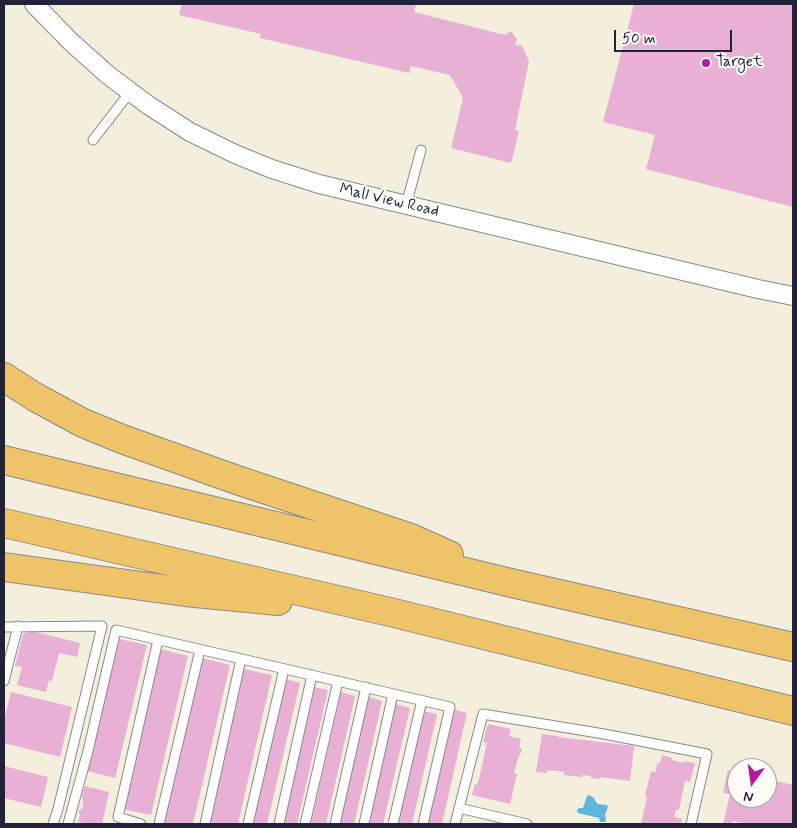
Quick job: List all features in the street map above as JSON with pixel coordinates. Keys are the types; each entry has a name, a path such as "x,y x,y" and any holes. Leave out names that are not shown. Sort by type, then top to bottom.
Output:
{"highway":[{"path":"4,377 35,397 83,423 122,440 411,538 507,582"},
{"path":"4,460 507,582 793,647"},
{"path":"4,523 390,612 793,711"},
{"path":"4,567 185,592 390,612"}],"street":[{"name":"Mall View Road","path":"34,4 71,42 108,75 148,105 190,132 235,154 272,169 319,184 793,296"}],"lane":[{"path":"93,140 130,92"},
{"path":"406,205 421,150"},
{"path":"4,681 18,626"},
{"path":"4,627 102,626 53,824"},
{"path":"68,824 88,751 116,630 450,707 423,824"},
{"path":"141,824 118,817 158,640"},
{"path":"159,824 200,650"},
{"path":"205,824 241,659"},
{"path":"248,824 284,669"},
{"path":"279,824 312,675"},
{"path":"305,824 338,681"},
{"path":"336,824 366,688"},
{"path":"364,824 393,694"},
{"path":"394,824 422,700"},
{"path":"455,824 483,714 604,734 707,754 691,824"},
{"path":"459,808 527,824"}],"water":[{"path":"589,795 598,804 607,805 605,822 600,822 599,818 578,813 577,810 583,808"}],"building":[{"path":"182,4 416,4 414,12 505,35 511,31 517,39 515,45 522,46 529,61 515,130 519,131 511,163 451,148 463,98 450,75 411,66 409,73 260,38 261,34 179,15"},
{"name":"Target","path":"634,4 793,4 793,207 646,169 655,135 603,122"},
{"path":"32,631 80,643 77,657 59,653 52,681 49,680 46,692 17,685 22,667 15,666 23,634"},
{"path":"119,639 147,645 115,778 87,771"},
{"path":"160,649 188,656 151,815 122,809"},
{"path":"202,658 230,665 193,824 164,824"},
{"path":"243,669 272,675 238,824 208,824"},
{"path":"286,679 300,683 267,824 252,824"},
{"path":"313,687 328,690 297,824 281,824"},
{"path":"11,692 72,707 60,757 4,743 4,721"},
{"path":"341,692 355,696 354,701 326,824 311,824"},
{"path":"369,697 382,701 354,824 339,824"},
{"path":"395,704 410,708 383,824 367,824"},
{"path":"452,709 467,713 442,824 427,824"},
{"path":"422,711 437,714 412,824 397,824"},
{"path":"488,724 511,729 509,736 521,739 519,748 522,748 514,773 517,774 510,804 472,795 475,784 477,785 479,779 487,743 483,742"},
{"path":"542,734 634,746 630,781 601,777 600,779 591,778 591,776 582,775 582,777 564,775 564,772 547,770 547,773 536,772"},
{"path":"662,755 683,763 684,761 695,763 690,782 685,781 679,810 676,810 674,817 682,819 681,824 641,824 651,771 656,772 657,763 660,763"},
{"path":"4,766 48,777 41,807 4,798"},
{"path":"727,775 727,794 723,793"},
{"path":"777,781 793,785 793,824 747,824 733,821 732,824 723,824 727,807 777,808"},
{"path":"85,786 109,792 102,824 78,822 80,814 78,811 83,808 82,796"}],"place":[{"name":"Target","path":"706,63"}]}
